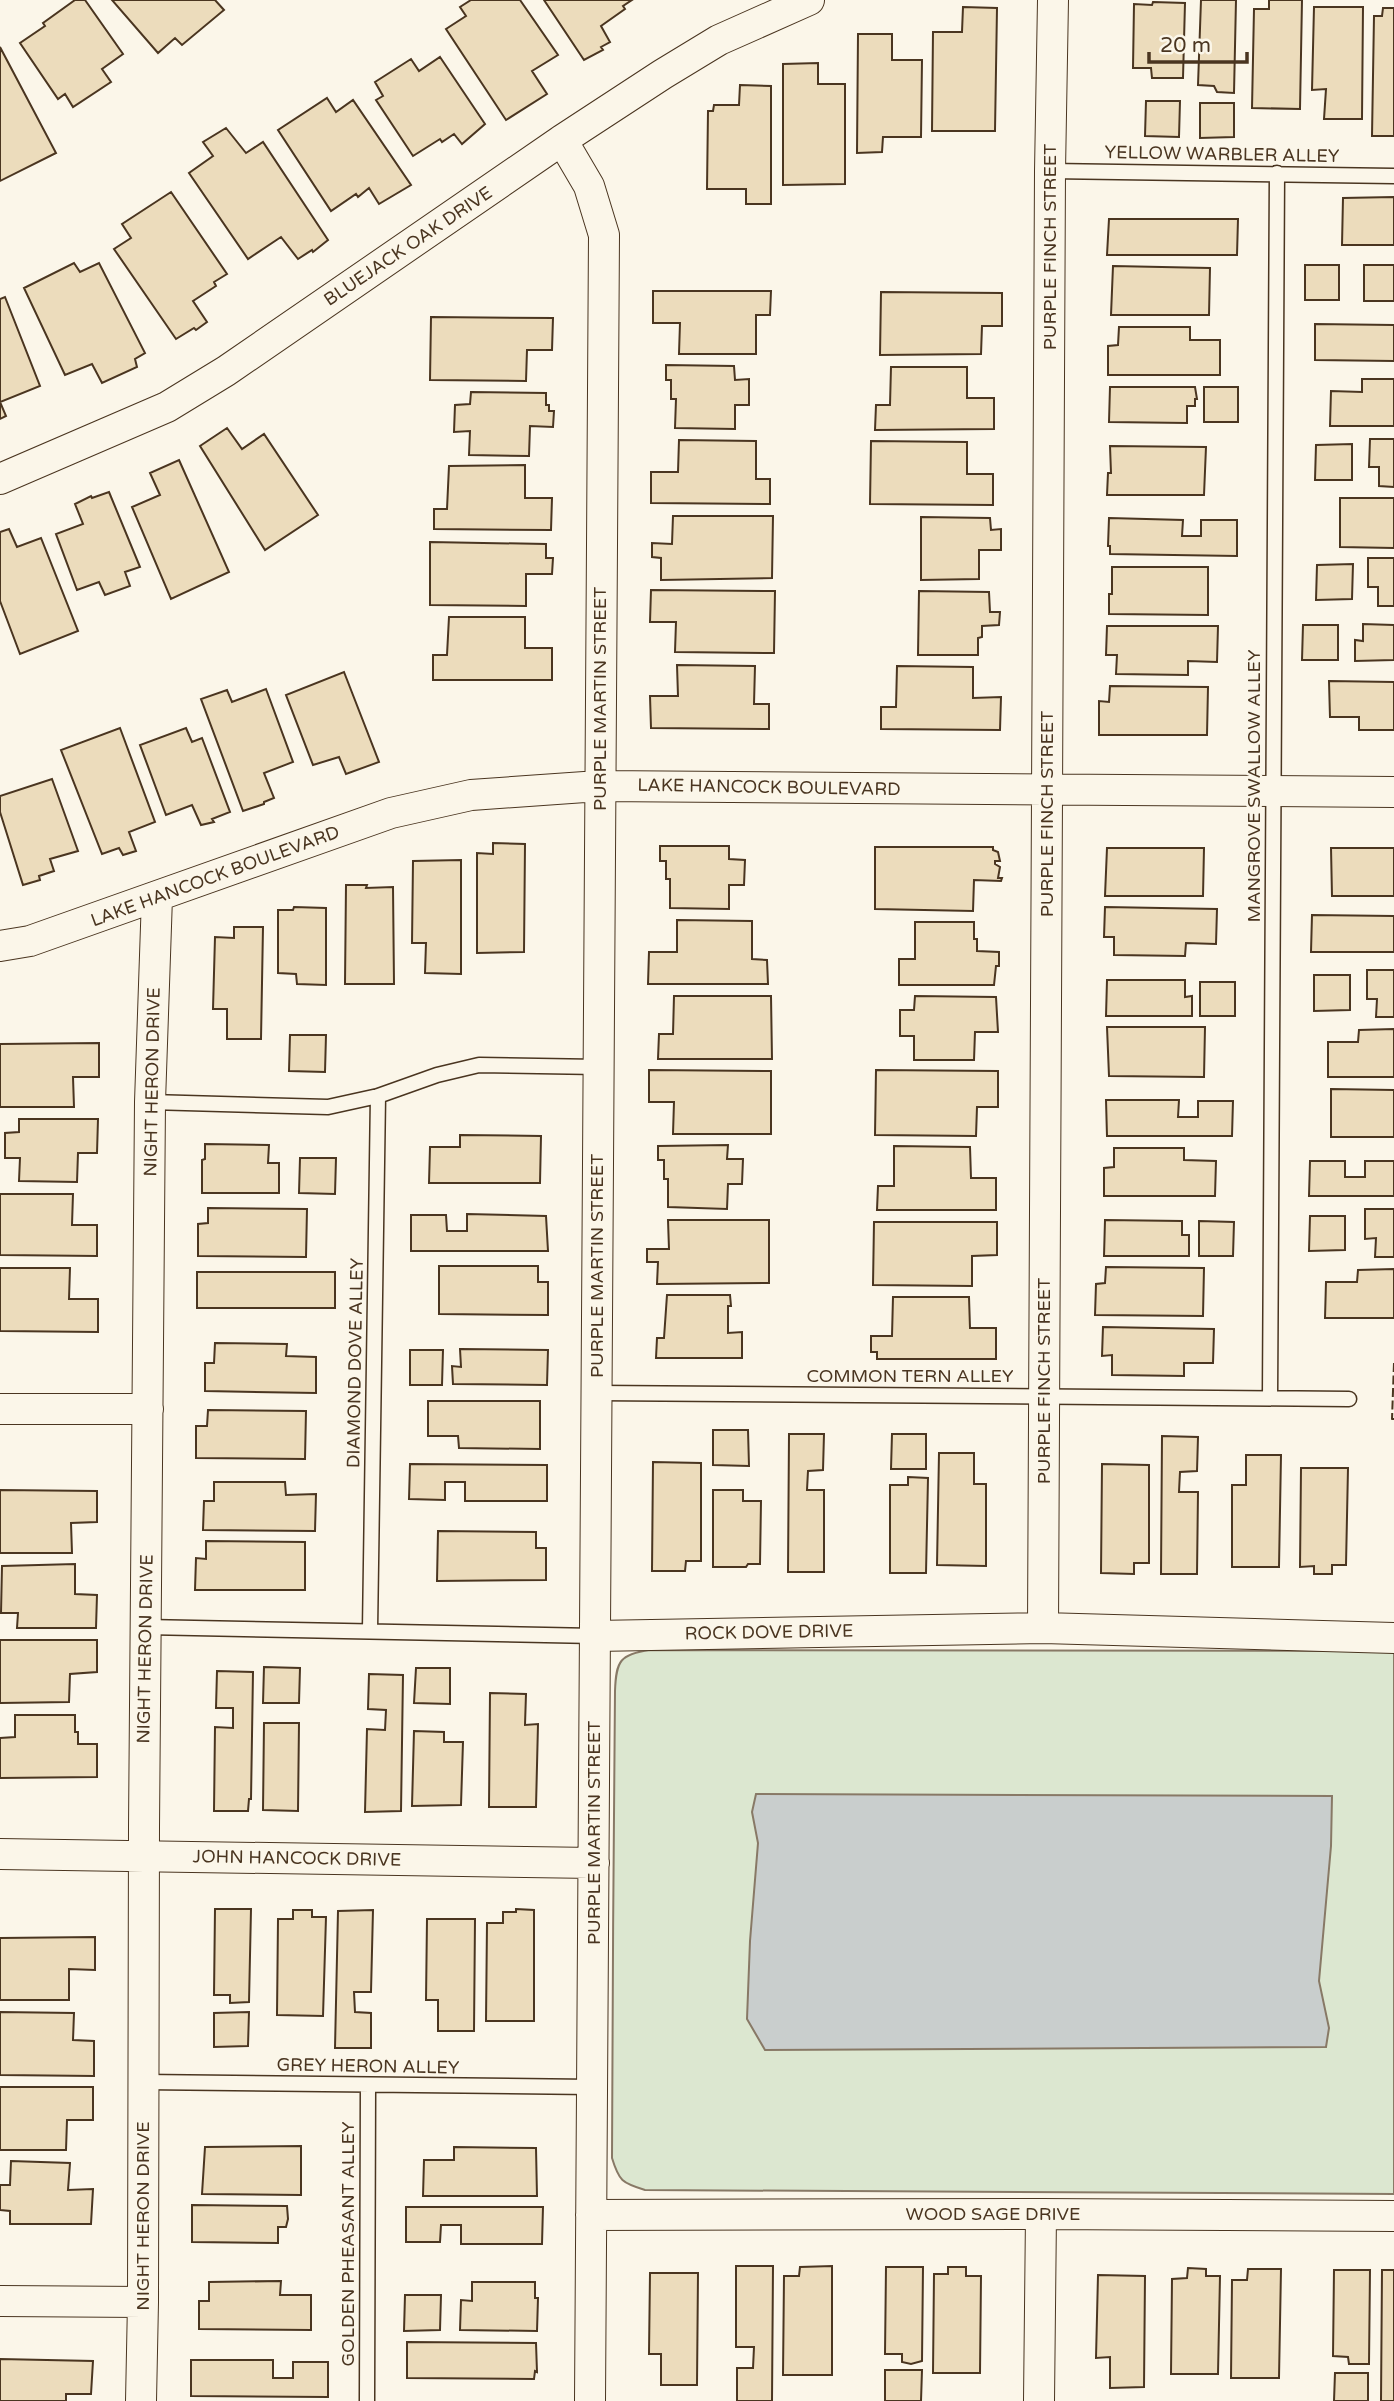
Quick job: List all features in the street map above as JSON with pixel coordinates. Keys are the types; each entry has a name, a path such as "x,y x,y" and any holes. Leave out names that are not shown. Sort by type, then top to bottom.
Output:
{"street":[{"name":"BLUEJACK OAK DRIVE","path":"0,479 167,407 226,371 562,140 663,74 719,40 809,0"},
{"name":"PURPLE FINCH STREET","path":"1043,1628 1053,0"},
{"name":"PURPLE MARTIN STREET","path":"562,140 589,186 604,235 590,2401"},
{"name":"LAKE HANCOCK BOULEVARD","path":"0,946 30,941 391,813 471,795 599,786 1394,792"},
{"name":"NIGHT HERON DRIVE","path":"141,2401 150,1102 156,897"},
{"path":"0,1409 148,1409"},
{"name":"ROCK DOVE DRIVE","path":"595,1636 1043,1628 1394,1638"},
{"name":"JOHN HANCOCK DRIVE","path":"0,1854 594,1863"},
{"path":"1040,2401 1041,2214"},
{"name":"WOOD SAGE DRIVE","path":"591,2216 1394,2216"},
{"path":"0,2301 143,2302"}],"lane":[{"name":"YELLOW WARBLER ALLEY","path":"1050,171 1394,176"},
{"name":"MANGROVE SWALLOW ALLEY","path":"1270,1398 1276,173"},
{"path":"150,1102 328,1107 378,1096 437,1075 479,1065 599,1067"},
{"name":"DIAMOND DOVE ALLEY","path":"370,1630 378,1096"},
{"name":"COMMON TERN ALLEY","path":"596,1393 1349,1399"},
{"name":"ROCK DOVE DRIVE","path":"145,1627 595,1636"},
{"name":"GREY HERON ALLEY","path":"143,2082 592,2087"},
{"name":"GOLDEN PHEASANT ALLEY","path":"367,2401 368,2086"}],"green space":[{"path":"650,1650 1394,1651 1394,2194 645,2190 626,2183 619,2176 612,2158 615,1691 617,1672 622,1661 632,1654"}],"shaded area":[{"path":"756,1794 1332,1796 1331,1846 1319,1981 1329,2028 1326,2047 765,2050 747,2019 758,1843 752,1812"}],"building":[{"path":"75,0 85,0 123,54 102,69 111,82 73,107 65,94 58,99 20,43"},
{"path":"112,0 215,0 224,10 182,45 175,38 158,53"},
{"path":"471,0 520,0 558,55 532,71 547,94 506,120 446,29 466,16 460,7"},
{"path":"544,0 632,0 623,6 625,9 601,26 610,42 601,47 603,50 584,60"},
{"path":"1201,0 1236,0 1234,93 1217,92 1214,86 1198,85"},
{"path":"1269,0 1302,0 1300,109 1252,108 1254,9 1269,9"},
{"path":"1153,2 1185,3 1183,78 1152,78 1151,68 1133,68 1134,4 1152,5"},
{"path":"963,7 997,8 995,131 932,131 933,32 962,32"},
{"path":"1314,7 1363,7 1362,119 1324,119 1326,89 1312,90"},
{"path":"1383,8 1394,8 1394,136 1372,136 1374,16 1382,16"},
{"path":"858,34 892,34 892,60 922,60 921,137 883,137 882,152 857,153"},
{"path":"0,47 56,153 0,181"},
{"path":"440,57 485,124 462,144 454,134 442,142 440,139 413,156 376,100 383,96 375,82 411,59 419,71"},
{"path":"818,63 818,84 845,84 845,184 783,185 783,64"},
{"path":"740,85 771,86 771,204 746,204 746,189 707,189 708,111 713,111 714,105 739,105"},
{"path":"327,98 336,112 353,100 411,185 379,204 369,188 331,211 278,130"},
{"path":"1146,101 1180,101 1179,137 1145,136"},
{"path":"1200,103 1234,103 1234,137 1200,138"},
{"path":"226,128 246,153 263,142 328,240 313,252 312,250 298,259 281,237 248,259 189,173 213,156 203,142"},
{"path":"171,192 227,274 214,282 216,286 193,301 207,322 176,339 114,249 131,238 122,224"},
{"path":"1394,197 1394,245 1342,245 1343,198"},
{"path":"1109,219 1238,219 1237,255 1107,255"},
{"path":"74,263 80,272 99,263 145,353 135,359 137,367 102,383 92,364 65,375 24,288"},
{"path":"1305,265 1339,265 1339,300 1305,300"},
{"path":"1364,265 1394,265 1394,301 1364,301"},
{"path":"1113,266 1210,268 1209,315 1111,315"},
{"path":"653,291 771,291 770,315 756,315 756,354 679,354 680,323 653,323"},
{"path":"881,292 1002,293 1002,326 982,326 981,354 880,355"},
{"path":"5,297 40,386 0,402 0,299"},
{"path":"431,317 553,318 552,350 527,350 526,381 430,380"},
{"path":"1315,324 1394,325 1394,361 1315,360"},
{"path":"1119,327 1190,327 1190,340 1220,340 1220,375 1108,375 1108,346 1118,345"},
{"path":"666,365 734,366 735,380 749,379 749,405 735,405 735,429 675,428 676,399 671,399 671,380 666,380"},
{"path":"891,367 967,367 967,398 994,398 994,429 875,430 876,405 890,405"},
{"path":"1362,379 1394,379 1394,426 1330,426 1331,391 1362,392"},
{"path":"1110,387 1195,387 1197,399 1195,406 1187,406 1187,423 1109,422"},
{"path":"1204,387 1238,387 1238,422 1204,422"},
{"path":"471,392 546,393 546,405 549,405 549,411 554,411 553,427 530,426 529,456 469,455 470,431 454,432 455,405 470,404"},
{"path":"0,402 6,416 0,419"},
{"path":"227,428 242,449 264,434 318,515 265,550 200,446"},
{"path":"1370,439 1394,439 1394,487 1379,486 1379,467 1369,467"},
{"path":"679,440 756,441 756,479 770,479 770,504 651,503 651,472 678,472"},
{"path":"871,441 967,442 967,474 993,474 993,505 870,504"},
{"path":"1352,444 1352,480 1315,480 1316,445"},
{"path":"1110,446 1206,447 1204,495 1107,495 1108,473 1111,473"},
{"path":"179,460 229,572 171,599 132,507 160,495 150,473"},
{"path":"525,465 525,498 552,498 551,530 434,529 434,509 447,509 449,466"},
{"path":"109,492 140,567 125,572 130,586 105,595 99,582 77,590 56,534 83,524 75,504 91,496 92,498"},
{"path":"1340,498 1394,498 1394,548 1340,547"},
{"path":"673,516 773,516 772,578 661,580 661,558 652,557 652,543 672,544"},
{"path":"921,517 990,518 991,530 1001,529 1001,550 979,550 979,579 921,580"},
{"path":"1109,518 1183,520 1182,536 1201,536 1201,520 1237,520 1237,556 1110,554"},
{"path":"9,529 17,547 41,538 78,631 20,654 0,601 0,532"},
{"path":"430,542 546,544 546,558 553,558 552,574 526,574 526,606 430,605"},
{"path":"1368,558 1394,558 1394,606 1378,606 1378,587 1368,587"},
{"path":"1353,564 1352,599 1316,600 1317,565"},
{"path":"1112,567 1208,567 1208,615 1109,614"},
{"path":"651,590 775,591 774,653 675,652 676,622 650,622"},
{"path":"919,591 989,592 990,612 1000,612 999,625 982,626 982,637 978,638 978,655 918,655"},
{"path":"449,617 525,617 525,648 552,648 552,680 433,680 433,655 447,655"},
{"path":"1363,624 1394,625 1394,660 1355,661 1355,640 1363,641"},
{"path":"1303,625 1338,625 1338,660 1302,660"},
{"path":"1107,626 1218,626 1217,662 1188,661 1188,675 1116,674 1117,655 1106,655"},
{"path":"677,665 755,666 754,704 769,704 769,729 651,728 650,696 678,696"},
{"path":"897,666 973,667 973,698 1001,697 1000,730 881,729 881,707 896,707"},
{"path":"344,672 379,762 346,774 339,757 313,765 286,695"},
{"path":"1329,681 1394,682 1394,730 1359,730 1359,717 1330,717"},
{"path":"1110,686 1208,687 1207,735 1099,735 1099,701 1109,702"},
{"path":"266,689 293,762 264,773 274,798 243,811 201,699 227,690 232,702"},
{"path":"120,728 155,822 129,832 136,851 123,855 119,848 102,854 61,750"},
{"path":"186,728 192,742 202,738 230,812 212,819 214,822 201,825 192,805 166,815 140,745"},
{"path":"52,779 78,851 50,859 54,871 39,876 40,880 23,885 0,812 0,796"},
{"path":"493,843 525,844 524,952 477,953 477,853 493,854"},
{"path":"660,846 729,846 729,859 745,860 744,885 729,885 729,909 670,908 670,879 666,879 666,861 660,861"},
{"path":"875,847 993,847 993,850 998,852 1000,861 995,861 1000,867 998,878 1002,878 1001,881 974,880 973,911 875,909"},
{"path":"1107,848 1204,848 1203,896 1105,896"},
{"path":"1331,848 1394,848 1394,896 1332,896"},
{"path":"461,860 461,974 425,973 426,943 412,943 413,861"},
{"path":"346,885 367,885 366,888 393,887 394,984 345,984"},
{"path":"294,907 326,908 326,985 297,984 296,974 278,973 278,910 293,910"},
{"path":"1105,907 1217,909 1216,944 1186,943 1185,956 1114,955 1114,937 1104,937"},
{"path":"1312,915 1394,916 1394,952 1311,952"},
{"path":"677,920 752,921 752,959 767,960 768,984 648,984 649,952 677,952"},
{"path":"915,922 974,922 977,951 999,952 994,985 899,985 899,959 915,959"},
{"path":"234,927 263,927 261,1039 227,1039 227,1009 213,1009 215,937 234,938"},
{"path":"1367,970 1394,970 1394,1017 1376,1017 1377,999 1367,999"},
{"path":"1314,975 1350,975 1350,1010 1314,1011"},
{"path":"1107,980 1185,980 1185,997 1192,996 1192,1016 1106,1016"},
{"path":"1200,982 1235,982 1235,1016 1200,1016"},
{"path":"674,996 771,996 772,1059 658,1059 659,1034 673,1034"},
{"path":"915,996 996,997 998,1032 975,1032 974,1060 914,1060 914,1036 900,1036 900,1010 914,1010"},
{"path":"1107,1027 1205,1027 1204,1077 1109,1076"},
{"path":"1394,1029 1394,1077 1328,1077 1328,1042 1358,1042 1359,1030"},
{"path":"290,1035 326,1035 325,1072 289,1071"},
{"path":"99,1043 99,1077 73,1077 74,1107 0,1107 0,1044"},
{"path":"649,1070 771,1071 771,1134 673,1134 674,1102 649,1102"},
{"path":"876,1070 998,1071 998,1107 977,1107 976,1136 875,1135"},
{"path":"1331,1089 1394,1090 1394,1137 1331,1137"},
{"path":"1106,1100 1179,1100 1178,1117 1198,1117 1198,1101 1233,1101 1232,1136 1107,1136"},
{"path":"19,1119 98,1119 97,1153 78,1153 77,1182 19,1181 20,1158 5,1158 5,1133 19,1132"},
{"path":"460,1135 541,1136 540,1183 429,1183 430,1147 460,1147"},
{"path":"205,1144 269,1145 268,1163 279,1163 279,1193 202,1193"},
{"path":"728,1145 727,1159 743,1159 742,1184 728,1184 727,1209 668,1207 668,1179 664,1179 664,1160 658,1160 658,1146"},
{"path":"894,1146 970,1147 971,1178 996,1178 996,1210 877,1210 878,1186 894,1186"},
{"path":"1114,1148 1184,1148 1184,1160 1216,1161 1215,1196 1104,1196 1104,1168 1114,1167"},
{"path":"300,1158 336,1158 335,1194 299,1193"},
{"path":"1310,1161 1345,1161 1345,1177 1365,1177 1365,1161 1394,1161 1394,1196 1309,1196"},
{"path":"0,1194 73,1194 72,1225 97,1225 97,1256 0,1255"},
{"path":"208,1208 307,1209 306,1257 198,1256 198,1224 208,1223"},
{"path":"1365,1209 1394,1209 1394,1257 1375,1257 1376,1238 1365,1239"},
{"path":"467,1214 546,1216 548,1251 411,1251 411,1215 446,1215 447,1231 467,1231"},
{"path":"1310,1216 1345,1216 1345,1250 1309,1251"},
{"path":"668,1220 769,1220 769,1283 657,1284 658,1262 647,1262 647,1249 669,1249"},
{"path":"1105,1220 1182,1221 1182,1235 1189,1235 1189,1256 1104,1256"},
{"path":"1199,1221 1234,1222 1233,1256 1199,1256"},
{"path":"874,1222 997,1222 997,1255 972,1256 972,1286 873,1285"},
{"path":"439,1266 538,1266 538,1282 548,1282 548,1315 439,1314"},
{"path":"1106,1267 1204,1268 1203,1316 1095,1315 1096,1284 1105,1283"},
{"path":"0,1268 70,1268 69,1299 98,1299 98,1332 0,1331"},
{"path":"1394,1269 1394,1318 1325,1318 1326,1282 1357,1282 1358,1270"},
{"path":"197,1272 335,1272 335,1308 197,1308"},
{"path":"667,1295 730,1295 728,1333 742,1332 742,1358 656,1358 657,1338 664,1338"},
{"path":"893,1297 969,1297 970,1328 996,1328 996,1359 877,1359 877,1352 871,1352 871,1336 892,1336"},
{"path":"1103,1327 1214,1329 1213,1363 1184,1363 1184,1376 1112,1375 1112,1355 1102,1356"},
{"path":"215,1343 287,1344 286,1356 316,1357 316,1393 205,1391 205,1363 214,1363"},
{"path":"460,1349 548,1350 547,1385 453,1384 452,1366 461,1367"},
{"path":"410,1350 443,1350 442,1385 410,1385"},
{"path":"428,1401 540,1401 540,1449 459,1448 458,1436 428,1436"},
{"path":"208,1410 306,1411 305,1459 196,1458 196,1426 207,1426"},
{"path":"713,1430 748,1430 749,1466 713,1465"},
{"path":"789,1434 824,1434 823,1470 808,1471 807,1490 824,1490 824,1572 788,1572"},
{"path":"892,1434 926,1434 926,1469 891,1469"},
{"path":"1162,1436 1198,1437 1197,1471 1180,1472 1179,1492 1198,1492 1197,1574 1161,1574"},
{"path":"939,1453 974,1453 974,1484 986,1484 986,1566 937,1565"},
{"path":"1246,1455 1281,1455 1279,1567 1232,1567 1232,1485 1246,1485"},
{"path":"653,1462 701,1463 701,1561 686,1561 685,1571 652,1571"},
{"path":"410,1464 547,1465 547,1501 465,1501 465,1482 445,1482 445,1500 409,1499"},
{"path":"1102,1464 1149,1465 1149,1563 1134,1563 1134,1574 1101,1573"},
{"path":"1301,1468 1348,1468 1346,1565 1332,1565 1332,1574 1314,1574 1314,1566 1300,1567"},
{"path":"908,1477 928,1478 926,1573 890,1573 890,1485 908,1485"},
{"path":"214,1482 285,1482 286,1495 316,1494 315,1531 203,1530 204,1501 214,1501"},
{"path":"0,1490 97,1491 97,1522 71,1523 72,1553 0,1553"},
{"path":"713,1490 743,1490 743,1501 761,1501 760,1564 748,1564 746,1567 713,1567"},
{"path":"438,1531 536,1532 536,1548 546,1548 546,1580 437,1581"},
{"path":"206,1541 305,1542 305,1590 195,1590 196,1558 206,1559"},
{"path":"75,1564 75,1594 97,1595 96,1628 17,1628 18,1613 1,1613 2,1566"},
{"path":"0,1640 97,1640 97,1672 70,1674 69,1702 0,1703"},
{"path":"264,1667 300,1668 299,1703 263,1703"},
{"path":"416,1668 450,1668 450,1704 414,1703"},
{"path":"217,1671 253,1672 251,1799 248,1811 214,1811 215,1727 233,1728 233,1708 216,1708"},
{"path":"369,1674 403,1675 401,1811 365,1812 367,1729 385,1730 386,1710 368,1709"},
{"path":"490,1693 526,1694 525,1725 538,1724 536,1807 489,1807"},
{"path":"15,1715 75,1715 78,1744 97,1744 97,1777 0,1778 0,1738 15,1737"},
{"path":"264,1723 299,1723 298,1811 263,1810"},
{"path":"414,1731 444,1732 444,1742 463,1742 461,1805 412,1806"},
{"path":"215,1909 251,1909 249,2002 230,2003 230,1995 214,1995"},
{"path":"516,1909 534,1910 534,2021 486,2021 487,1923 503,1923 503,1912 516,1912"},
{"path":"293,1910 312,1910 312,1917 326,1917 323,2016 277,2015 278,1919 293,1919"},
{"path":"373,1910 371,1992 354,1992 355,2012 371,2013 371,2048 335,2048 338,1911"},
{"path":"427,1919 475,1919 474,2031 438,2031 438,2000 426,2000"},
{"path":"95,1937 95,1970 69,1969 69,2000 0,2000 0,1938"},
{"path":"0,2012 74,2013 73,2040 94,2041 94,2076 0,2075"},
{"path":"249,2012 248,2046 214,2047 214,2013"},
{"path":"0,2087 93,2087 93,2120 67,2120 66,2150 0,2150"},
{"path":"301,2146 301,2195 202,2194 205,2147"},
{"path":"454,2147 536,2148 537,2196 423,2196 424,2160 454,2160"},
{"path":"11,2161 70,2163 68,2190 93,2189 91,2224 10,2224 10,2211 0,2210 0,2185 10,2185"},
{"path":"192,2205 287,2206 288,2219 286,2227 278,2227 278,2243 192,2242"},
{"path":"406,2207 543,2207 542,2244 461,2244 461,2225 441,2225 440,2242 406,2242"},
{"path":"736,2266 773,2266 772,2401 737,2401 737,2368 753,2368 754,2347 736,2347"},
{"path":"832,2266 832,2375 783,2375 784,2276 799,2276 800,2267"},
{"path":"886,2267 923,2267 922,2361 911,2364 902,2362 902,2354 885,2354"},
{"path":"948,2267 966,2267 966,2276 981,2276 980,2373 933,2373 934,2274 948,2274"},
{"path":"1188,2268 1206,2269 1206,2276 1220,2276 1218,2374 1171,2374 1172,2279 1187,2278"},
{"path":"1248,2269 1281,2269 1279,2378 1231,2378 1232,2280 1247,2280"},
{"path":"1334,2270 1370,2270 1369,2364 1349,2364 1348,2357 1333,2356"},
{"path":"1382,2270 1394,2270 1394,2401 1381,2401"},
{"path":"650,2273 698,2273 697,2385 661,2385 661,2354 649,2354"},
{"path":"1098,2275 1145,2276 1144,2387 1110,2388 1110,2357 1096,2358"},
{"path":"281,2281 280,2295 311,2295 311,2330 199,2329 199,2301 209,2301 209,2282"},
{"path":"472,2282 535,2282 535,2298 538,2298 537,2331 460,2330 461,2300 472,2301"},
{"path":"405,2295 441,2295 440,2330 404,2331"},
{"path":"407,2342 536,2343 537,2372 535,2371 534,2379 407,2378"},
{"path":"0,2359 93,2361 91,2394 66,2394 66,2401 0,2401"},
{"path":"191,2360 273,2360 273,2378 293,2378 293,2362 328,2362 328,2397 191,2396"},
{"path":"885,2370 922,2370 921,2401 885,2401"},
{"path":"1335,2373 1368,2373 1368,2401 1334,2401"}],"fence":[{"path":"1394,1363 1394,1419"}]}
